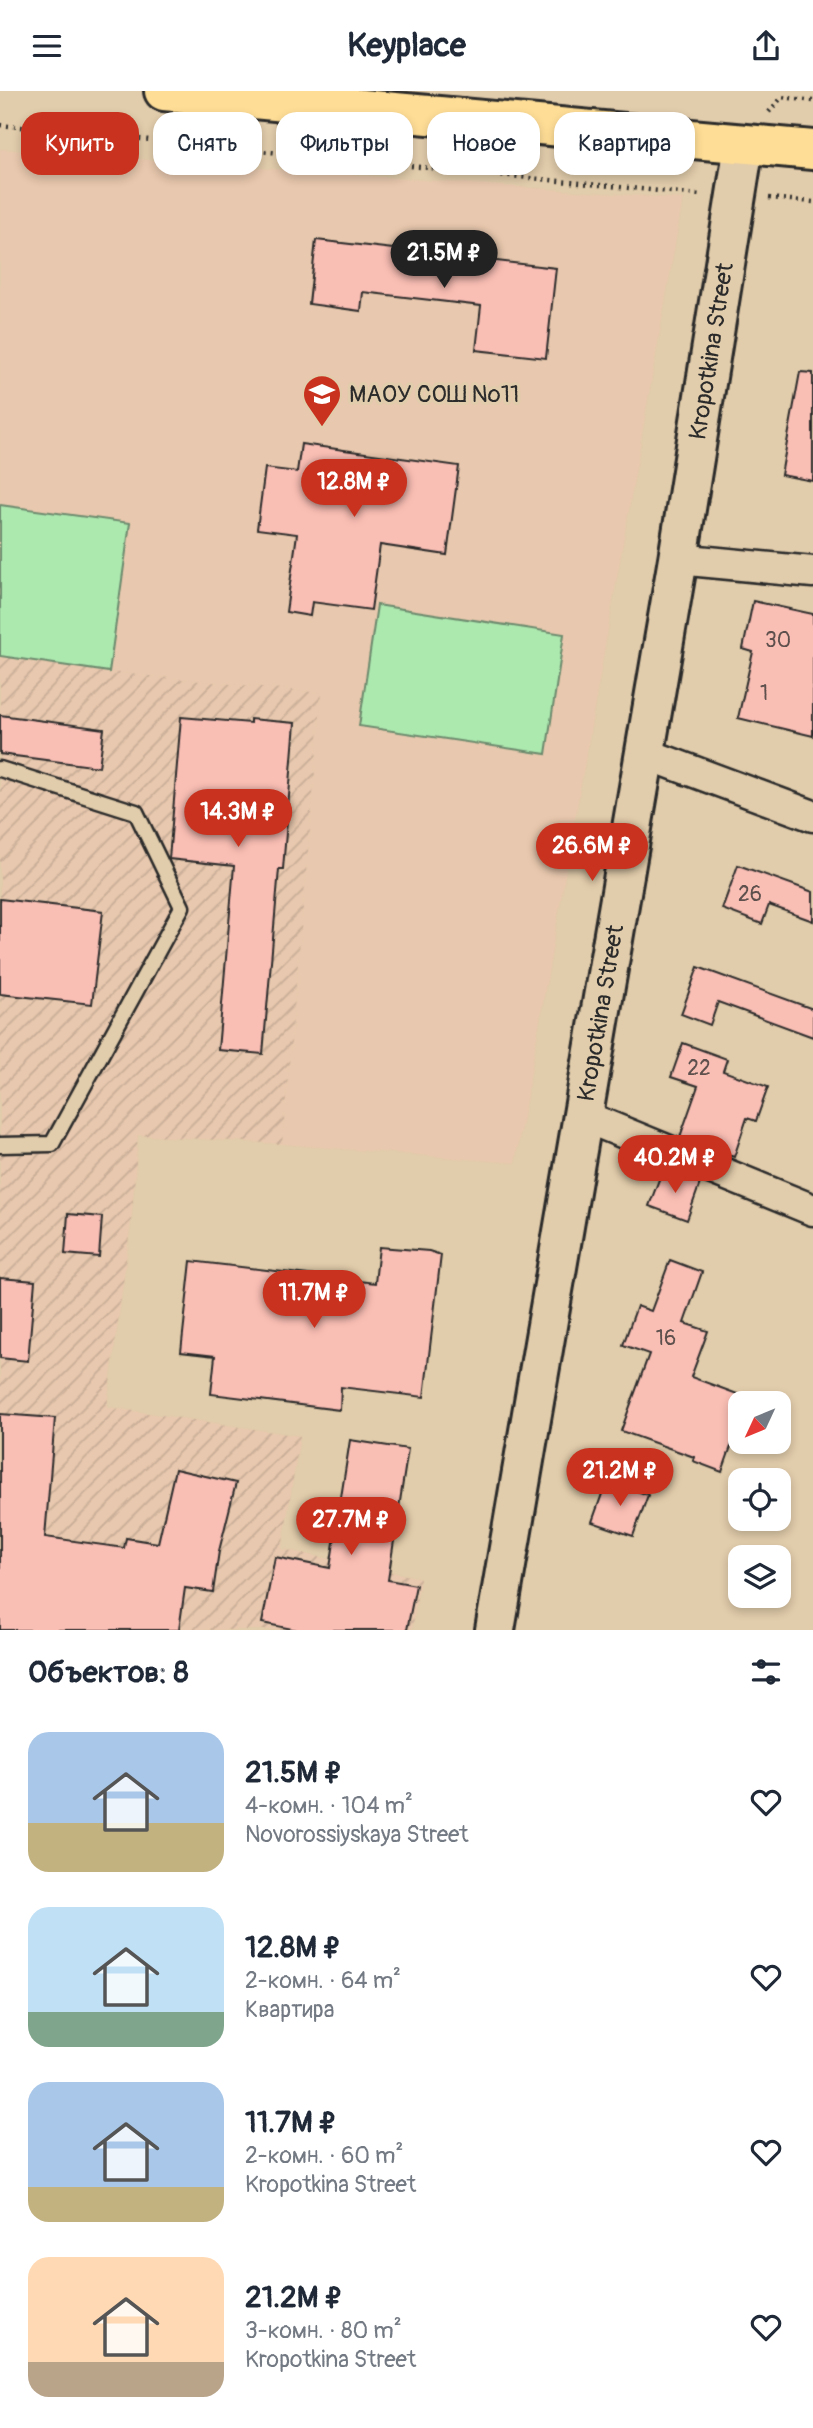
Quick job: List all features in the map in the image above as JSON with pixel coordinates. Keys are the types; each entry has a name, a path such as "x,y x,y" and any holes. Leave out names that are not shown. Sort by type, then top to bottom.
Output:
{"main road":[{"path":"164,91 813,150"},
{"name":"Kropotkina Street","path":"495,1630 678,559 744,145"}],"street":[{"path":"678,559 813,572"},
{"path":"644,753 813,815"},
{"path":"583,1116 813,1210"}],"lane":[{"path":"0,769 136,812 182,907 52,1144 0,1145"}],"path":[{"path":"0,125 698,195 736,195 813,202"}],"shaded area":[{"name":"МАОУ СОШ №11","path":"0,149 21,151 21,175 139,175 139,159 153,160 153,175 262,175 262,168 276,169 276,175 355,175 683,199 515,1163 282,1144 322,693 109,672 0,656"},
{"path":"0,656 109,672 322,693 282,1144 138,1135 132,1214 107,1407 300,1436 282,1549 420,1578 412,1630 0,1630"}],"green space":[{"path":"0,505 130,523 109,672 0,656"},
{"path":"377,605 564,634 546,754 359,726"}],"building":[{"name":"МАОУ СОШ №11","path":"316,240 556,268 546,358 476,350 481,306 363,292 361,311 309,304"},
{"path":"800,372 813,373 813,481 781,475"},
{"path":"301,444 459,466 447,555 380,545 371,610 312,602 310,616 286,612 297,534 257,529 265,468 297,472"},
{"path":"753,601 813,614 813,736 738,718 753,652 743,649"},
{"path":"0,715 104,729 99,767 0,754"},
{"path":"181,717 250,723 250,719 295,723 283,869 279,869 263,1054 218,1050 234,866 169,859"},
{"path":"738,865 813,892 813,921 769,905 762,924 722,909"},
{"path":"0,899 103,911 92,1004 0,994"},
{"path":"698,967 813,1009 813,1037 718,1002 710,1025 681,1014"},
{"path":"683,1043 727,1059 723,1071 768,1087 756,1121 747,1118 734,1157 680,1137 698,1086 671,1077"},
{"path":"668,1170 700,1183 687,1220 649,1206 660,1177 665,1178"},
{"path":"68,1214 102,1217 99,1257 65,1254"},
{"path":"379,1247 429,1251 441,1255 424,1397 341,1387 340,1410 211,1394 215,1356 181,1352 191,1261 375,1283"},
{"path":"670,1260 702,1272 684,1323 708,1331 691,1377 729,1391 728,1454 722,1472 693,1461 694,1457 621,1431 649,1354 623,1345 637,1306 651,1311"},
{"path":"0,1278 35,1281 28,1361 0,1358"},
{"path":"0,1414 55,1418 45,1537 124,1548 126,1538 158,1543 175,1469 236,1483 219,1551 213,1592 185,1588 179,1630 0,1630"},
{"path":"350,1440 408,1449 388,1580 416,1585 407,1630 297,1630 262,1623 275,1557 330,1568"},
{"path":"607,1480 648,1495 633,1536 592,1522"}],"place":[{"name":"МАОУ СОШ №11","path":"322,428"}]}
